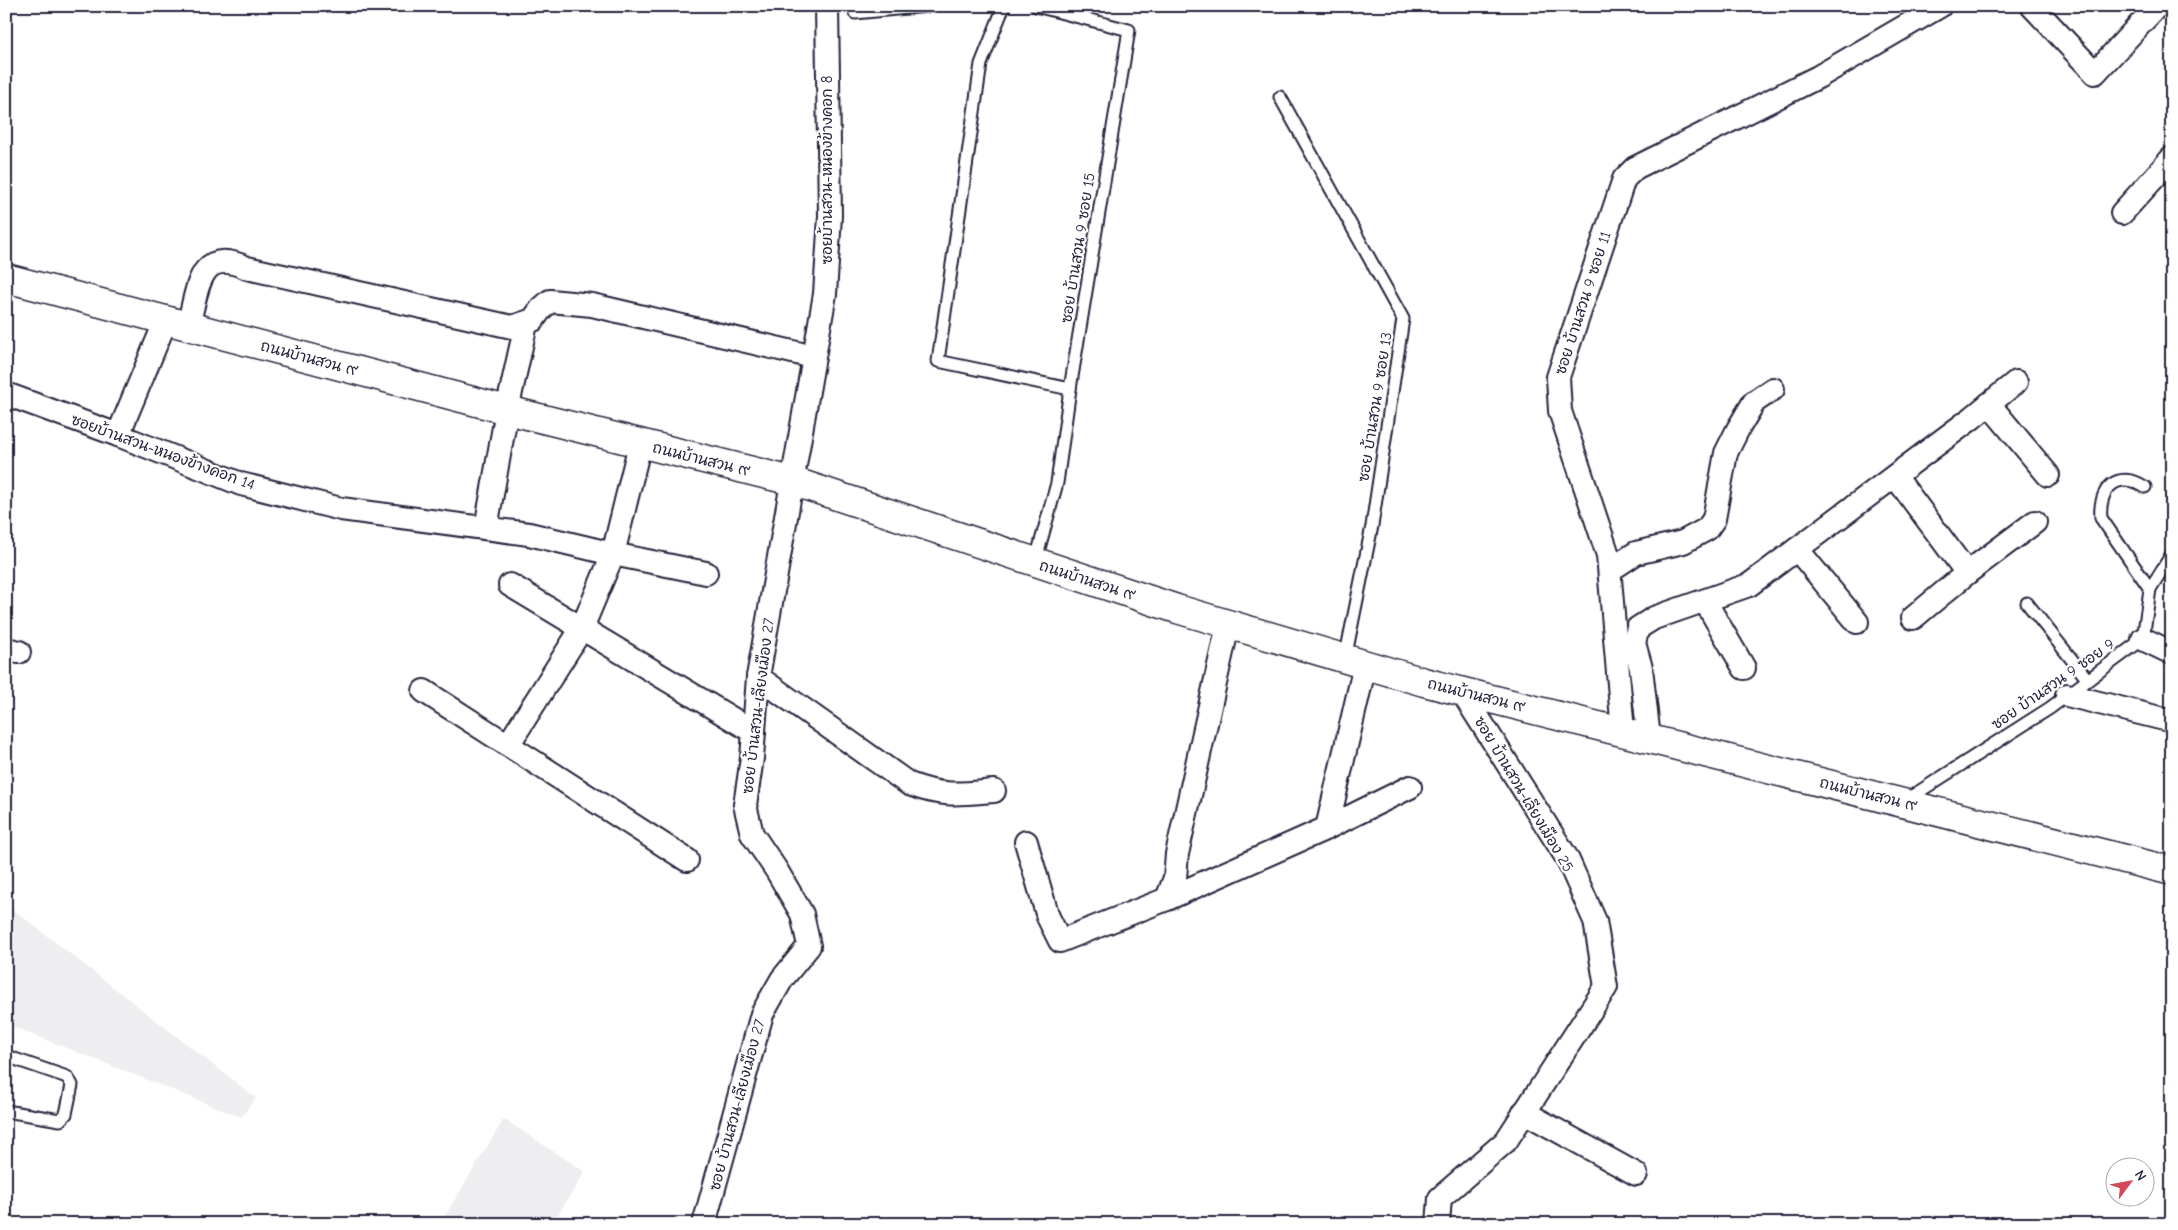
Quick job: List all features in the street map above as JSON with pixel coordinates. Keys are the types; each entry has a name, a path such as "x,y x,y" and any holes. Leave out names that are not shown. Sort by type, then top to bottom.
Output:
{"street":[{"name":"ซอยบ้านสวน-หนองข้างคอก 8","path":"792,481 825,294 830,216 827,6"},
{"name":"ซอย บ้านสวน 9 ซอย 11","path":"1623,732 1608,555 1560,411 1558,377 1624,179 1635,168 1818,77 1916,13 1940,6"},
{"path":"2032,6 2095,73 2157,6"},
{"path":"2122,213 2172,158"},
{"path":"118,435 202,273 214,263 232,261 248,268 512,327 526,324 533,320 550,301 573,302 814,357"},
{"name":"ถนนบ้านสวน ๙","path":"6,278 506,410 792,481 1034,563 1228,625 1462,692 2172,871"},
{"path":"486,528 506,410 526,324"},
{"path":"1649,738 1641,668 1634,642 1638,628 1654,618 1749,585 1896,476 2016,382"},
{"path":"1610,570 1636,553 1683,542 1708,529 1714,519 1726,453 1754,402 1774,389"},
{"name":"ซอยบ้านสวน-หนองข้างคอก 14","path":"6,394 118,435 241,484 332,507 530,534 612,554 706,573"},
{"path":"1989,404 2048,475"},
{"path":"508,745 582,628 612,554 640,444"},
{"path":"1896,476 1967,573"},
{"name":"ซอย บ้านสวน-เลียงเมือง 27","path":"704,1224 762,1014 782,979 809,946 802,914 777,871 752,834 745,805 754,732 758,677 792,481"},
{"path":"1913,618 1967,573 2035,522"},
{"path":"1797,549 1857,622"},
{"path":"510,585 754,732"},
{"path":"1705,601 1744,668"},
{"path":"1167,899 1175,878 1177,854 1228,625"},
{"path":"2143,640 2172,653"},
{"path":"1327,828 1355,662"},
{"path":"758,677 909,784 931,792 949,795 994,791"},
{"path":"424,691 687,860"},
{"name":"ซอย บ้านสวน-เลียงเมือง 25","path":"1438,1224 1440,1198 1506,1141 1606,987 1595,921 1567,858 1462,692"},
{"path":"2067,695 2172,721"},
{"path":"1026,842 1048,917 1060,941 1167,899 1327,828 1410,787"},
{"path":"1524,1112 1636,1174"}],"lane":[{"path":"855,13 928,6"},
{"path":"1004,6 981,64 938,361 1070,389"},
{"name":"ซอย บ้านสวน 9 ซอย 15","path":"1034,563 1057,483 1070,389 1128,30 1036,6"},
{"name":"ซอย บ้านสวน 9 ซอย 13","path":"1280,97 1403,319 1372,526 1355,662"},
{"path":"2145,487 2135,480 2120,480 2109,487 2100,505 2102,518 2150,590"},
{"path":"2143,640 2150,590 2172,554"},
{"path":"2027,603 2088,680"},
{"name":"ซอย บ้านสวน 9 ซอย 9","path":"1901,803 2067,695 2143,640"},
{"path":"6,1056 67,1078 72,1085 66,1114 60,1120 6,1111"}],"shaded area":[{"path":"6,904 256,1098 241,1117 6,1024"},
{"path":"504,1119 585,1172 552,1224 440,1224"}]}
